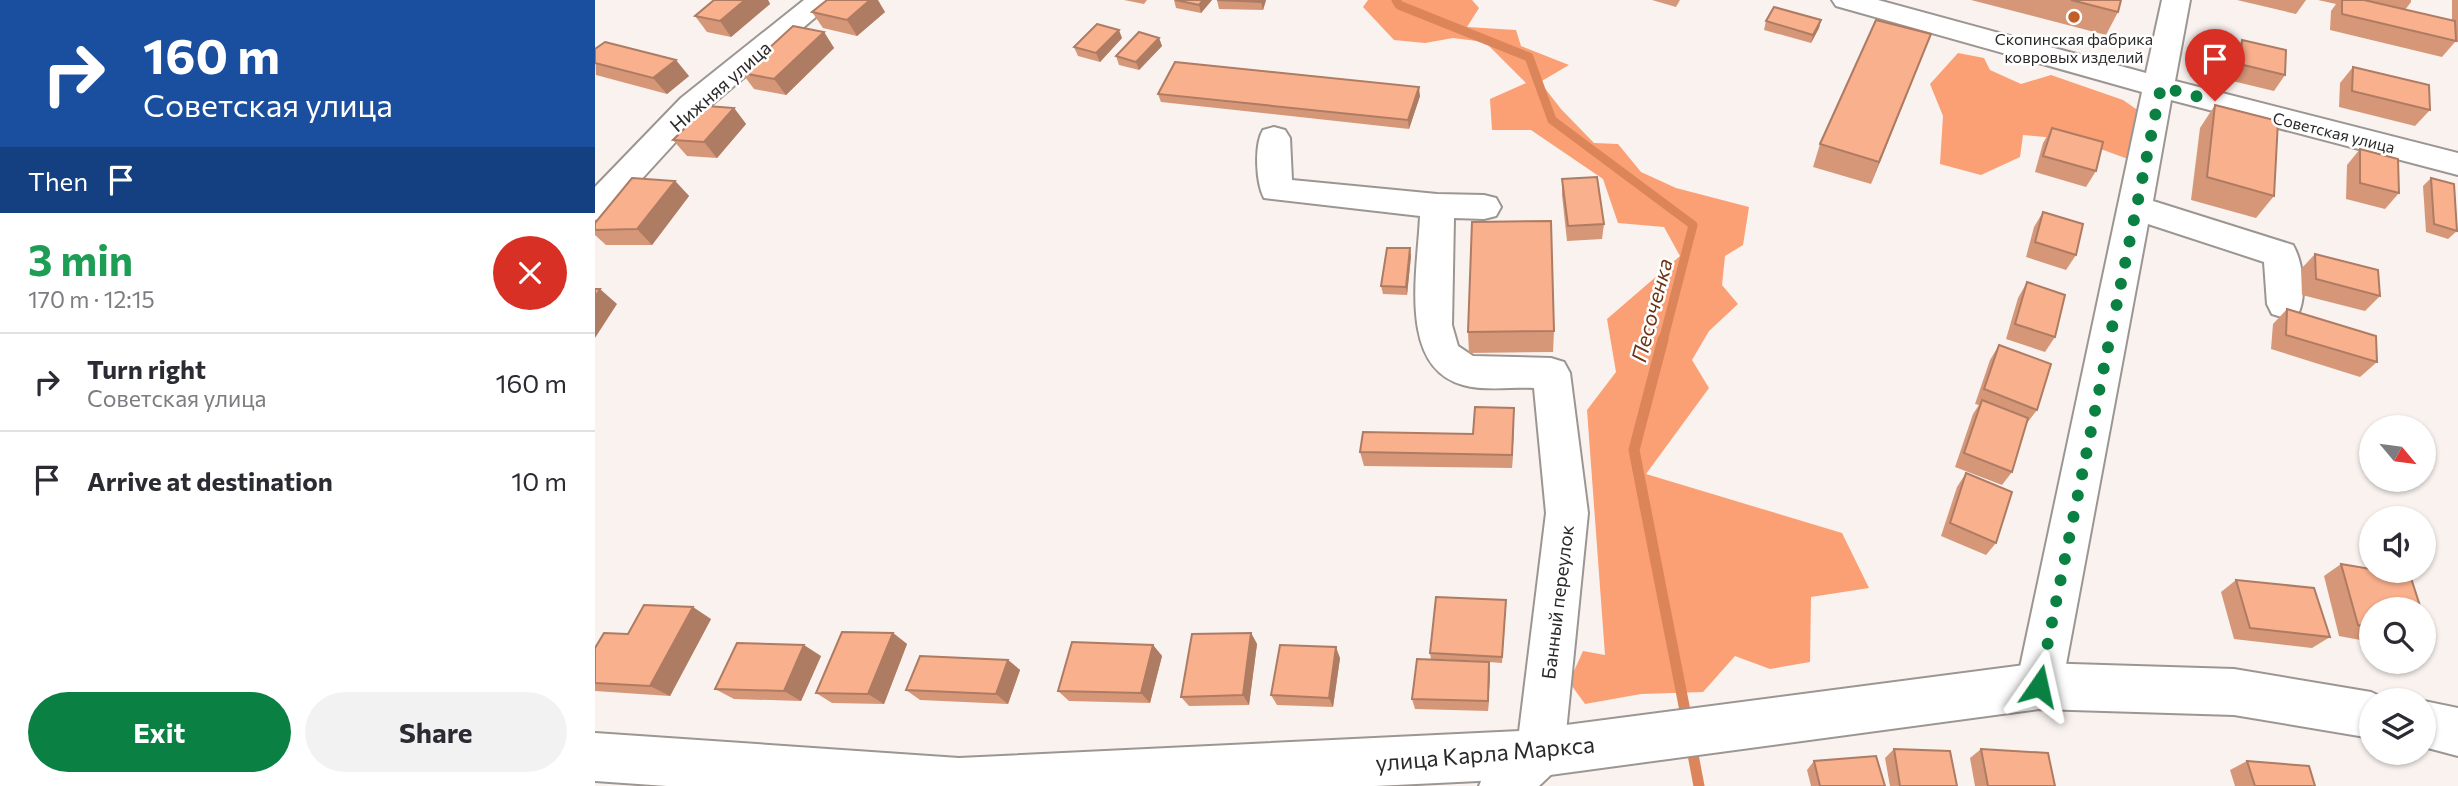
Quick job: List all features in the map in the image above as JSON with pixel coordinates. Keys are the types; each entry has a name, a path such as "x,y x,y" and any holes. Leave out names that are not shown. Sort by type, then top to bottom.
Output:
{"street":[{"name":"Нижняя улица","path":"595,208 692,105 822,0"},
{"name":"Советская улица","path":"1846,0 2161,87 2458,164"},
{"path":"2039,686 2161,87 2176,0"},
{"path":"1274,138 1276,190 1437,206 1484,207"},
{"name":"Банный переулок","path":"1437,206 1434,326 1442,354 1466,371 1551,373 1567,513 1539,752"},
{"path":"2136,208 2281,254 2285,304"},
{"name":"улица Карла Маркса","path":"595,757 958,784 1539,752 2039,686 2234,692 2359,713"},
{"path":"2436,727 2458,732"},
{"path":"1503,786 1539,752"}],"shaded area":[{"path":"1368,0 1472,0 1479,8 1467,27 1516,30 1521,46 1569,65 1540,82 1561,109 1594,143 1618,144 1641,172 1676,188 1749,207 1743,245 1725,256 1722,285 1738,304 1709,331 1692,360 1709,388 1646,474 1842,533 1869,588 1811,597 1810,662 1770,669 1735,656 1703,692 1641,694 1585,704 1569,682 1583,651 1605,655 1587,410 1616,372 1607,319 1680,256 1664,227 1618,223 1603,179 1531,130 1492,130 1490,99 1526,83 1485,42 1453,38 1425,43 1394,40 1363,7"},
{"path":"1958,53 1984,58 1990,70 2021,84 2051,75 2123,100 2139,111 2142,131 2128,159 2076,140 2023,135 2020,157 1981,175 1940,164 1943,116 1930,84"}],"building":[{"path":"714,0 745,0 720,21 695,16"},
{"path":"827,0 870,0 847,20 812,12"},
{"path":"1175,0 1203,0 1199,5"},
{"path":"1217,0 1261,0 1261,2"},
{"path":"2071,0 2121,0 2118,12"},
{"path":"2342,0 2364,0 2455,21 2456,41 2342,14"},
{"path":"1774,7 1821,20 1813,35 1766,21"},
{"path":"1876,20 1931,34 1879,162 1820,144"},
{"path":"1097,24 1119,30 1096,53 1074,47"},
{"path":"793,26 824,32 774,79 742,73"},
{"path":"1139,32 1159,38 1136,62 1116,56"},
{"path":"2242,40 2286,50 2285,75 2231,62 2231,50 2241,52"},
{"path":"605,42 676,60 653,78 595,63 595,49"},
{"path":"1175,62 1419,87 1408,120 1158,94"},
{"path":"2353,67 2429,85 2430,110 2352,91"},
{"path":"2215,105 2278,121 2274,196 2207,177"},
{"path":"707,106 734,108 704,142 673,140"},
{"path":"2052,128 2103,142 2096,171 2043,156"},
{"path":"2360,149 2398,159 2399,193 2360,183"},
{"path":"1597,177 1604,224 1568,226 1562,179"},
{"path":"632,178 675,181 637,229 595,230 595,223"},
{"path":"2431,178 2454,184 2457,231 2434,224"},
{"path":"2043,212 2083,224 2076,255 2035,242"},
{"path":"1551,221 1554,331 1468,332 1472,222"},
{"path":"1387,248 1410,248 1406,287 1381,286"},
{"path":"2315,254 2378,270 2380,296 2316,279"},
{"path":"2027,282 2065,295 2055,337 2015,324"},
{"path":"2287,309 2376,336 2377,362 2286,335"},
{"path":"1999,345 2051,364 2037,410 1984,389"},
{"path":"1982,400 2028,418 2012,472 1964,453"},
{"path":"1475,407 1514,408 1512,455 1360,452 1363,432 1473,434"},
{"path":"1966,473 2012,492 1996,543 1950,523"},
{"path":"2341,564 2359,567 2359,583 2413,583 2417,597 2359,597 2358,625"},
{"path":"2236,580 2314,588 2330,637 2250,628"},
{"path":"1436,597 1506,600 1502,657 1430,653"},
{"path":"644,605 693,607 650,686 595,683 595,648 604,633 628,634"},
{"path":"842,632 893,633 868,694 816,693"},
{"path":"1251,633 1243,695 1181,697 1192,634"},
{"path":"1072,642 1153,645 1141,693 1058,691"},
{"path":"737,643 804,645 784,691 715,689"},
{"path":"1280,645 1336,647 1329,698 1271,695"},
{"path":"920,656 1008,660 996,694 906,690"},
{"path":"1417,659 1489,662 1488,701 1412,699"},
{"path":"1894,749 1950,751 1957,786 1900,786"},
{"path":"1981,749 2048,753 2055,786 1988,786"},
{"path":"1876,756 1885,786 1820,786 1814,761"},
{"path":"2247,761 2309,766 2315,786 2255,786"}],"waterway":[{"name":"Песоченка","path":"1396,0 1399,5 1529,57 1552,120 1693,225 1663,341"},
{"name":"Песоченка","path":"1663,339 1634,450 1687,721"},
{"name":"Песоченка","path":"1691,744 1699,786"}],"place":[{"name":"Скопинская фабрика ковровых изделий","path":"2074,17"}],"route":[{"path":"2039,686 2161,87 2215,101"}]}
